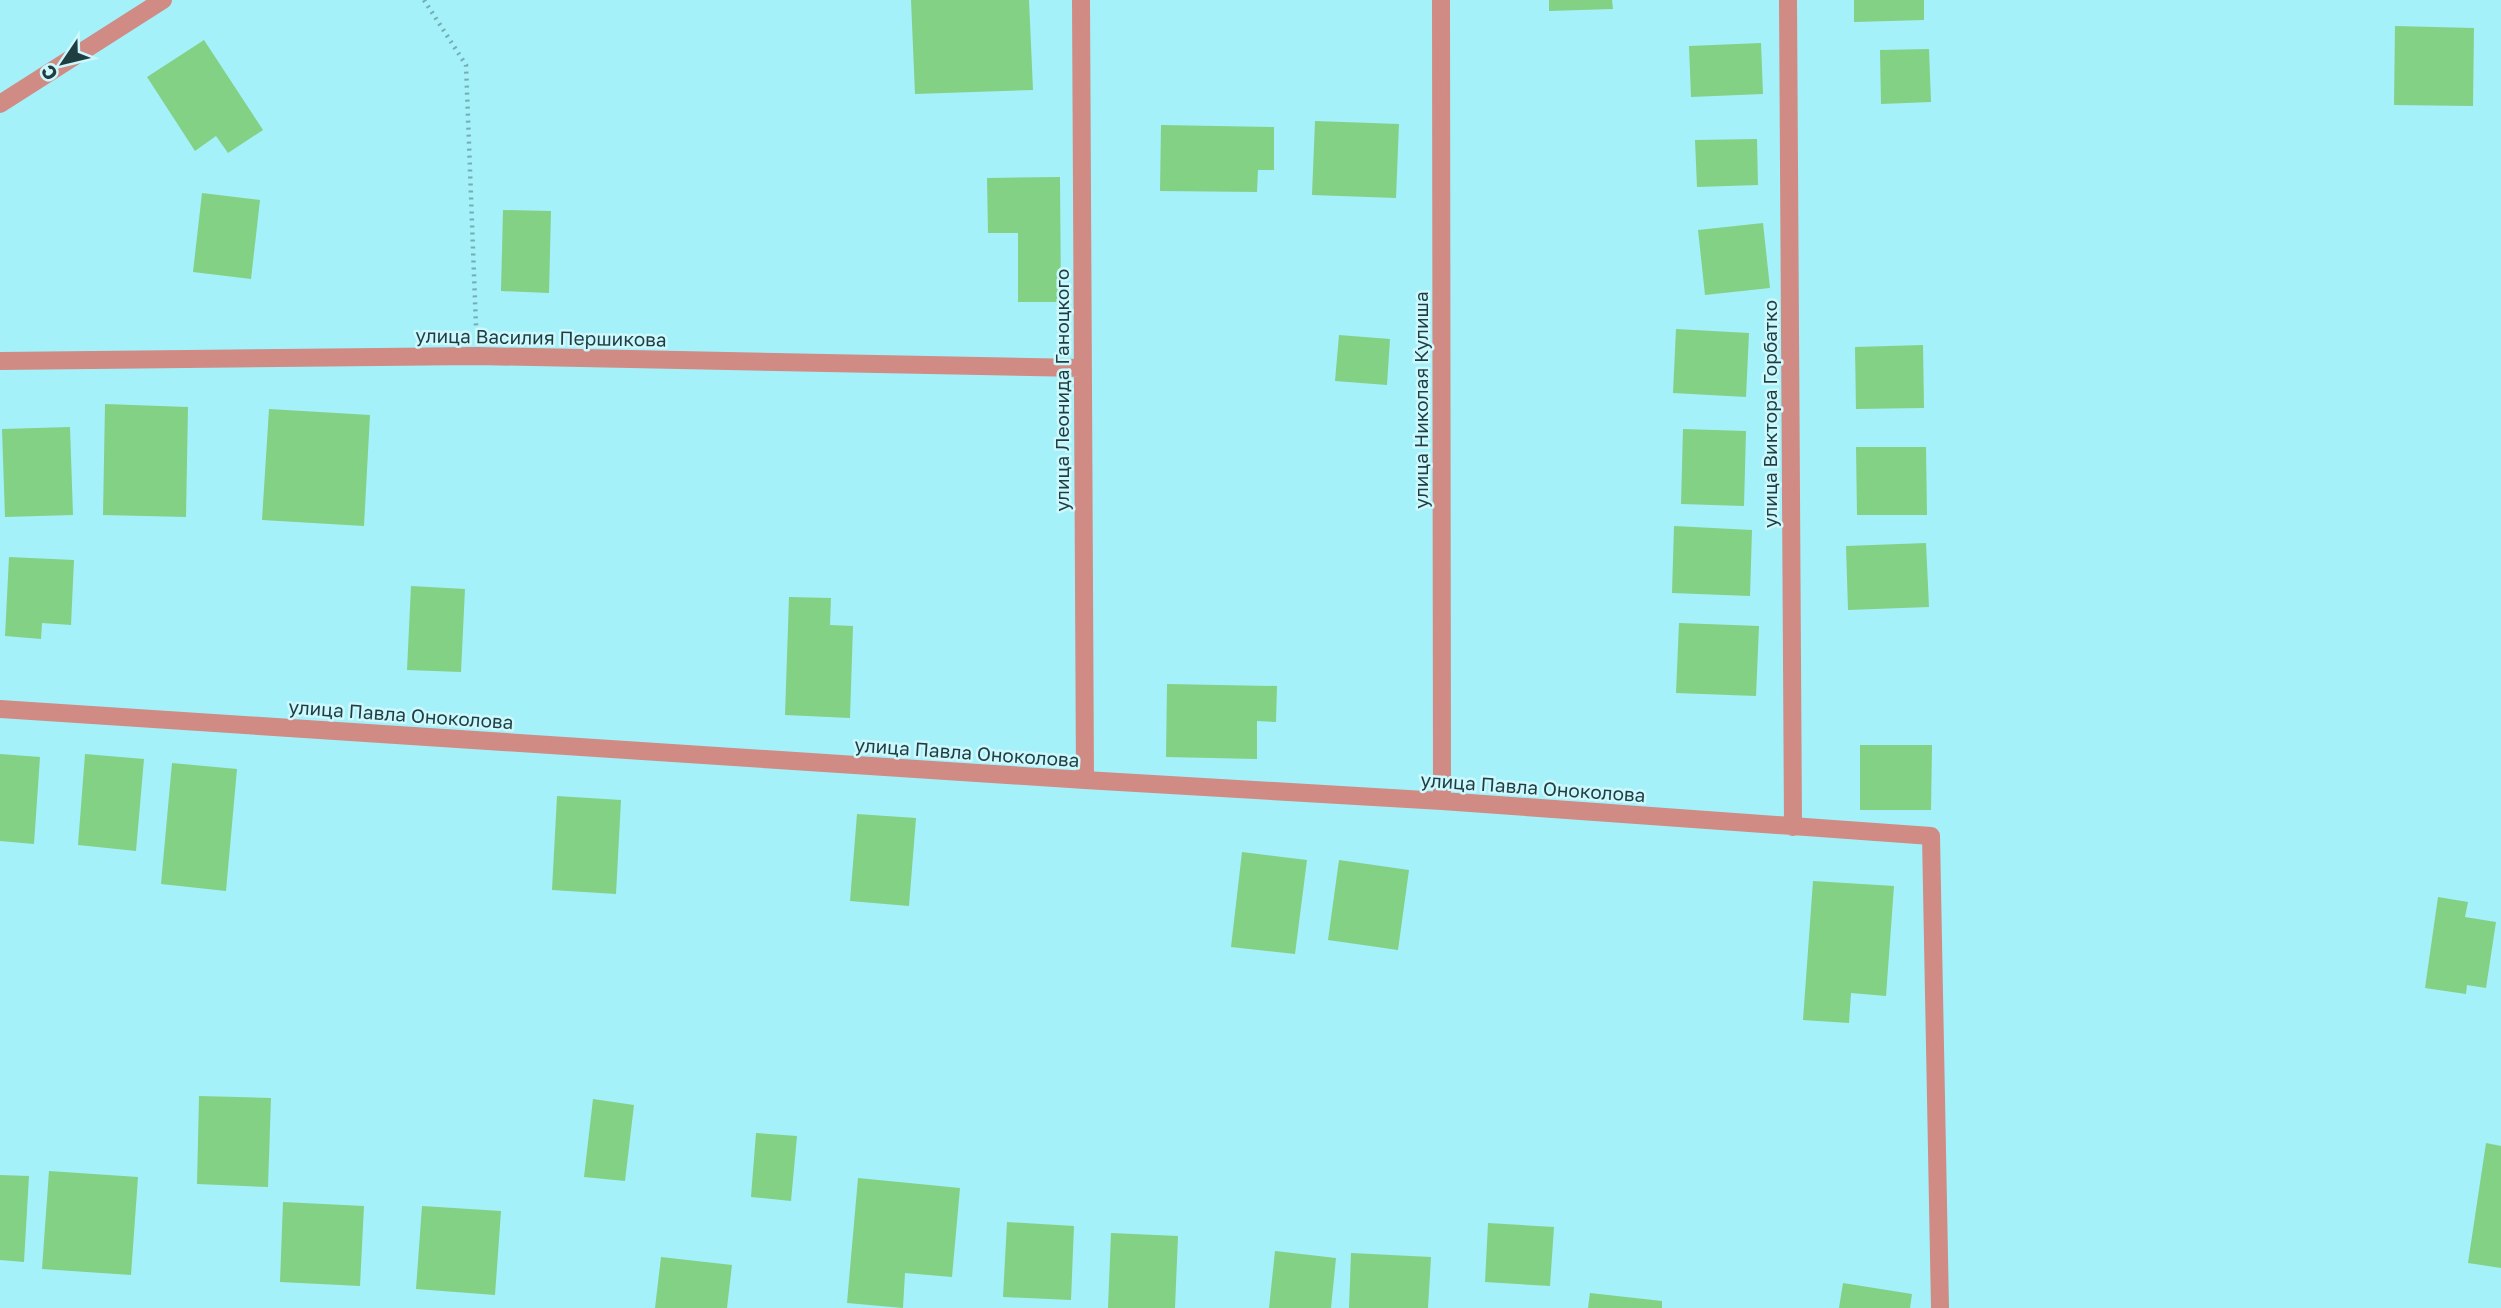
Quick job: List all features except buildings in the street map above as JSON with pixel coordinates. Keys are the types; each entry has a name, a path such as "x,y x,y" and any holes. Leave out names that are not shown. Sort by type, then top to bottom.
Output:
{"street":[{"path":"0,104 163,0"},
{"name":"улица Леонида Ганоцкого","path":"1081,0 1085,780"},
{"name":"улица Николая Кулиша","path":"1441,0 1442,801"},
{"name":"улица Виктора Горбатко","path":"1787,0 1793,827"},
{"name":"улица Василия Першикова","path":"0,361 477,356 1082,368"},
{"name":"улица Павла Оноколова","path":"0,709 1442,801 1931,836 1940,1308"}],"path":[{"path":"424,0 466,65 477,356"}]}
